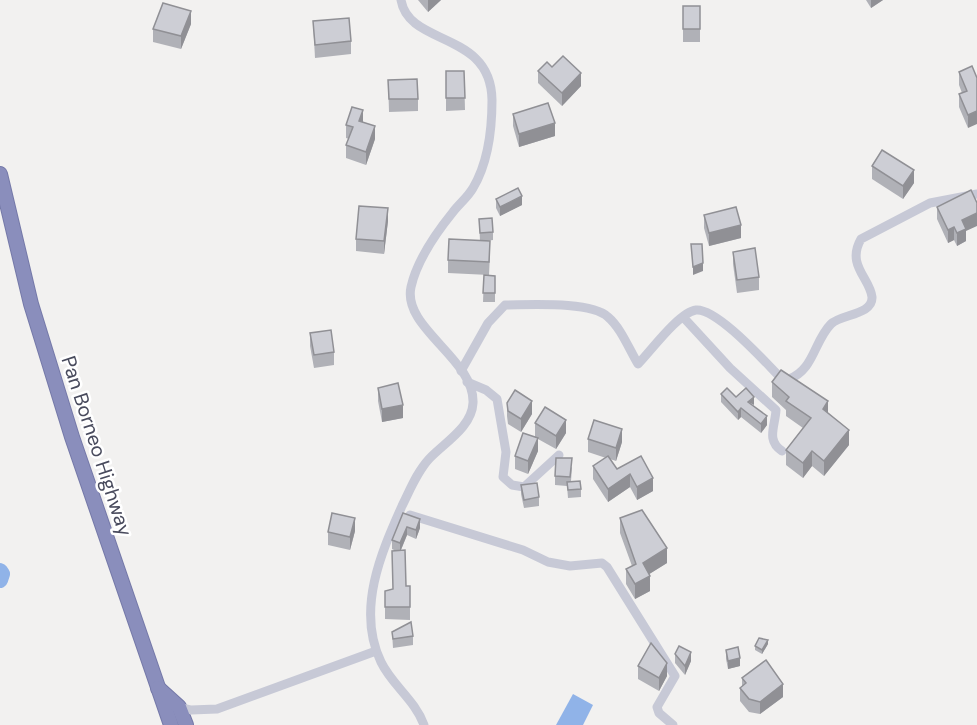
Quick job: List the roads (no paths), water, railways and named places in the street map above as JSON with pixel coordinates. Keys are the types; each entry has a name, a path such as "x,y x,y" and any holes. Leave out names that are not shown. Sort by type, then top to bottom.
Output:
{"highway":[{"name":"Pan Borneo Highway","path":"0,174 31,304 72,437 171,725"},
{"path":"158,688 179,707 186,725"}],"street":[{"path":"401,0 407,13 422,27 478,59 491,80 491,124 479,176 472,190 445,222 429,247 411,289 414,310 467,382 472,394 472,412 463,426 426,462 383,546 371,605 376,651 382,664 411,702 424,725"},
{"path":"461,371 488,323 506,305 599,310 612,321 638,364 672,327 696,310 725,324 784,379 795,377 806,367 830,325 837,319 862,311 870,303 872,296 857,266 861,239 915,213 930,203 977,194"},
{"path":"684,318 730,368 776,410 771,437 774,446 782,452"},
{"path":"467,382 486,390 497,399 506,452 502,477 506,481 519,488 524,487 559,455"},
{"path":"400,512 523,550 548,562 570,566 602,563 607,567 675,676 657,707 661,716 673,725"},
{"path":"179,707 203,710 224,707 376,651"}],"water":[{"path":"573,694 593,705 583,725 556,725"}],"waterway":[{"path":"0,571 2,574 0,580"}]}
